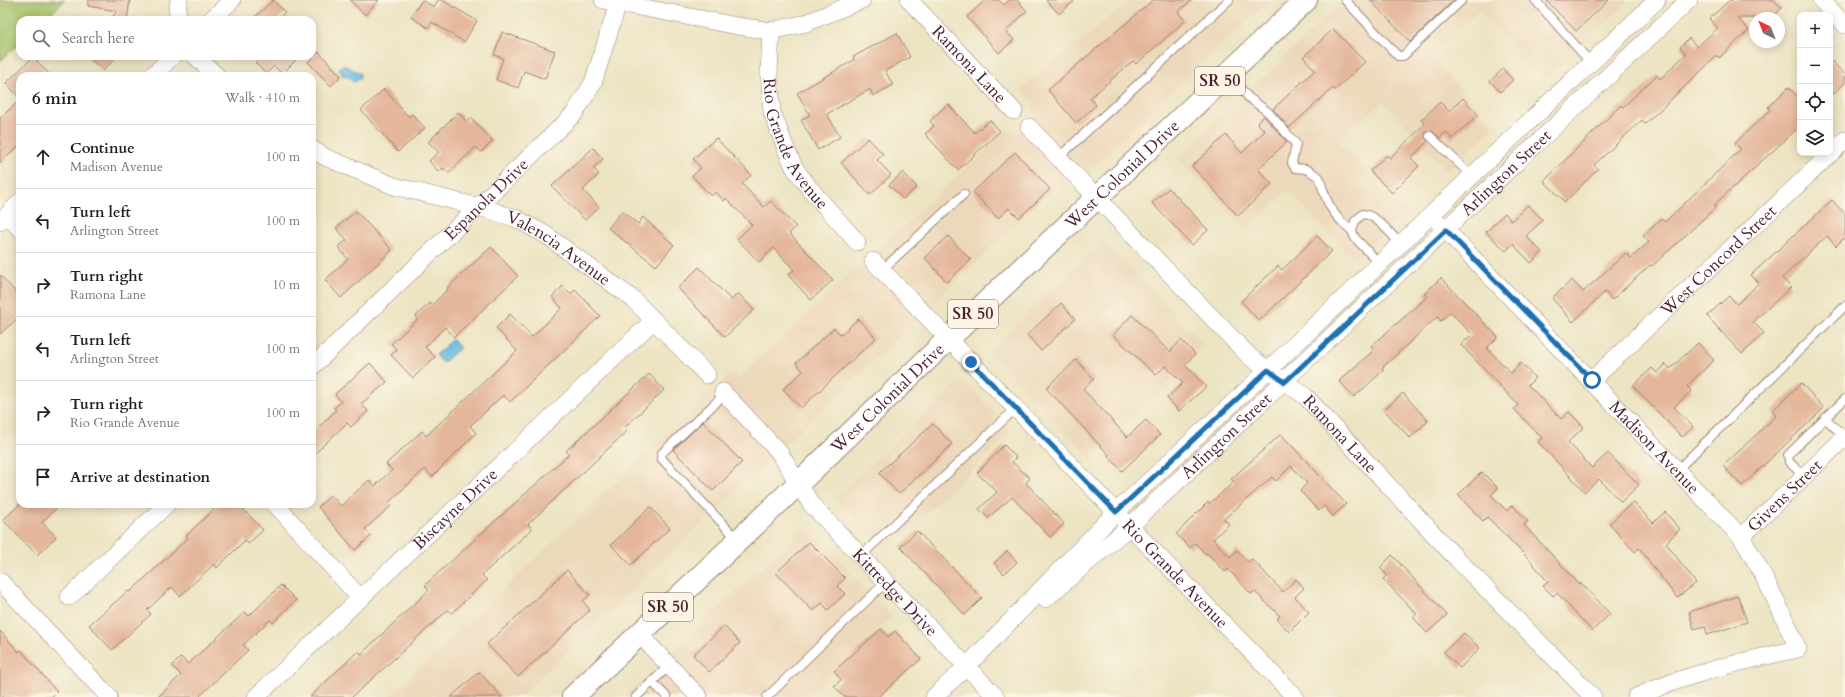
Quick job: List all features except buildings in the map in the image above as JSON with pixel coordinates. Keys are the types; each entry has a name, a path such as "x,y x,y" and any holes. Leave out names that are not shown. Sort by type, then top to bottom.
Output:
{"highway":[{"name":"West Colonial Drive","path":"581,693 639,634 800,483 948,338 1306,0"}],"street":[{"path":"178,16 177,9 179,0"},
{"path":"215,16 232,0"},
{"path":"610,2 771,31 806,23 862,0"},
{"name":"Ramona Lane","path":"909,0 1014,111"},
{"name":"Arlington Street","path":"934,697 966,667 1130,526 1285,382 1689,0"},
{"path":"1821,0 1845,25"},
{"name":"Arlington Street","path":"966,667 1116,512 1432,215 1655,1"},
{"name":"Espanola Drive","path":"316,363 574,114 593,83 610,2"},
{"name":"Rio Grande Avenue","path":"771,31 769,73 772,112 786,149 794,167 810,188 857,242"},
{"path":"156,72 169,60"},
{"path":"199,60 213,72"},
{"name":"Ramona Lane","path":"1029,128 1250,357 1305,396 1458,559 1593,697"},
{"name":"West Concord Street","path":"1592,380 1845,140"},
{"name":"Valencia Avenue","path":"316,151 325,157 394,186 479,207 514,218 546,235 633,299 707,375"},
{"path":"16,206 4,218 16,226"},
{"name":"Madison Avenue","path":"1432,215 1741,537 1780,605 1798,649 1732,664 1651,690 1636,697"},
{"name":"Rio Grande Avenue","path":"878,265 1295,697"},
{"name":"Biscayne Drive","path":"256,697 654,320"},
{"path":"724,393 779,452 800,483"},
{"name":"Givens Street","path":"1741,537 1845,437"},
{"name":"Kittredge Drive","path":"800,483 811,504 996,697"},
{"path":"68,597 163,508"},
{"path":"279,508 361,599"},
{"path":"0,581 109,697"},
{"path":"639,634 698,697"}],"lane":[{"path":"1058,157 1229,0"},
{"path":"1345,0 1398,56 1403,56 1462,0"},
{"path":"1535,0 1590,64"},
{"path":"1228,74 1248,97 1268,112 1296,144 1292,163 1295,168 1306,169 1319,176 1326,199 1336,218 1352,231 1355,238 1380,264"},
{"path":"1430,136 1472,176"},
{"path":"878,265 964,194"},
{"path":"1352,231 1355,222 1363,214 1368,214 1401,244"},
{"path":"1677,470 1845,306"},
{"path":"724,393 662,453 661,458 738,541"},
{"path":"1804,476 1789,462 1788,455 1845,399"},
{"path":"861,556 1016,408"},
{"path":"1825,418 1845,437"},
{"path":"767,697 886,582"},
{"path":"636,697 669,666"},
{"path":"652,682 667,697"}],"shaded area":[{"path":"1131,0 1269,0 1066,193 1058,184 520,697 389,697 732,373 738,379 857,267 859,268 1004,131 1020,132 1034,118 1033,103 1020,90"},
{"path":"1344,0 1630,0 1544,81 1479,11 1430,56 1495,127 1448,171 1383,101 1338,142 1405,212 1354,260 1288,190 1246,230 1178,158"},
{"path":"1103,240 1205,346 1091,457 988,351"},
{"path":"962,379 1013,432 886,551 835,498"},
{"path":"806,526 892,616 806,697 736,697 734,694 730,697 625,697"}],"green space":[{"path":"0,0 65,0 48,16 16,16 16,47 0,61"}],"water":[{"path":"343,65 360,73 360,79 353,82 348,77 343,76 339,68"},
{"path":"452,339 460,348 443,363 436,355"}],"route":[{"path":"971,362 1116,512 1268,370 1285,382 1446,230 1592,380"}]}
